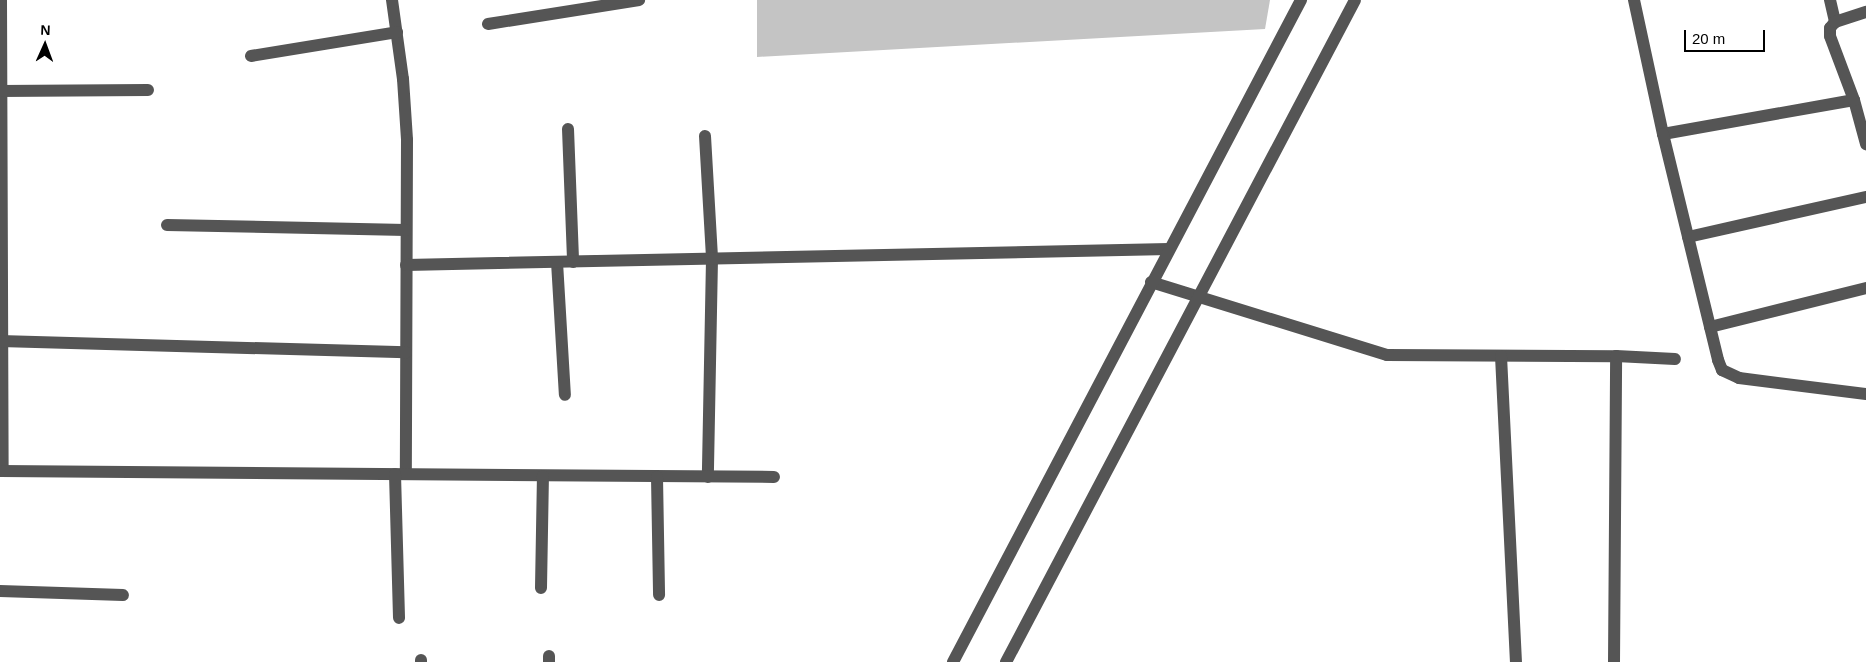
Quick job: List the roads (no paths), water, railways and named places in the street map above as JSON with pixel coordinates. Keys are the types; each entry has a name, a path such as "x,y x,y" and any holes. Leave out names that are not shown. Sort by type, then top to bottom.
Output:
{"street":[{"path":"1,0 2,471 774,478"},
{"path":"392,0 406,110 406,352 400,474 399,618"},
{"path":"488,24 595,4 639,0"},
{"path":"953,662 1151,282 1301,0"},
{"path":"1006,662 1355,0"},
{"path":"1634,0 1663,134 1722,370 1729,375 1866,394"},
{"path":"1830,0 1835,22"},
{"path":"1866,12 1835,22 1830,28 1830,36 1854,100 1866,144"},
{"path":"251,56 396,32"},
{"path":"0,90 148,90"},
{"path":"1663,134 1854,100"},
{"path":"568,129 573,262"},
{"path":"705,136 712,259 708,477"},
{"path":"1688,237 1866,197"},
{"path":"167,225 406,230"},
{"path":"406,265 1169,250"},
{"path":"557,262 565,395"},
{"path":"1151,282 1387,355 1616,356 1675,359"},
{"path":"1710,327 1866,288"},
{"path":"1,341 406,352"},
{"path":"1501,356 1516,662"},
{"path":"1614,662 1616,356"},
{"path":"541,588 543,476"},
{"path":"658,476 659,595"},
{"path":"0,591 123,595"}]}
